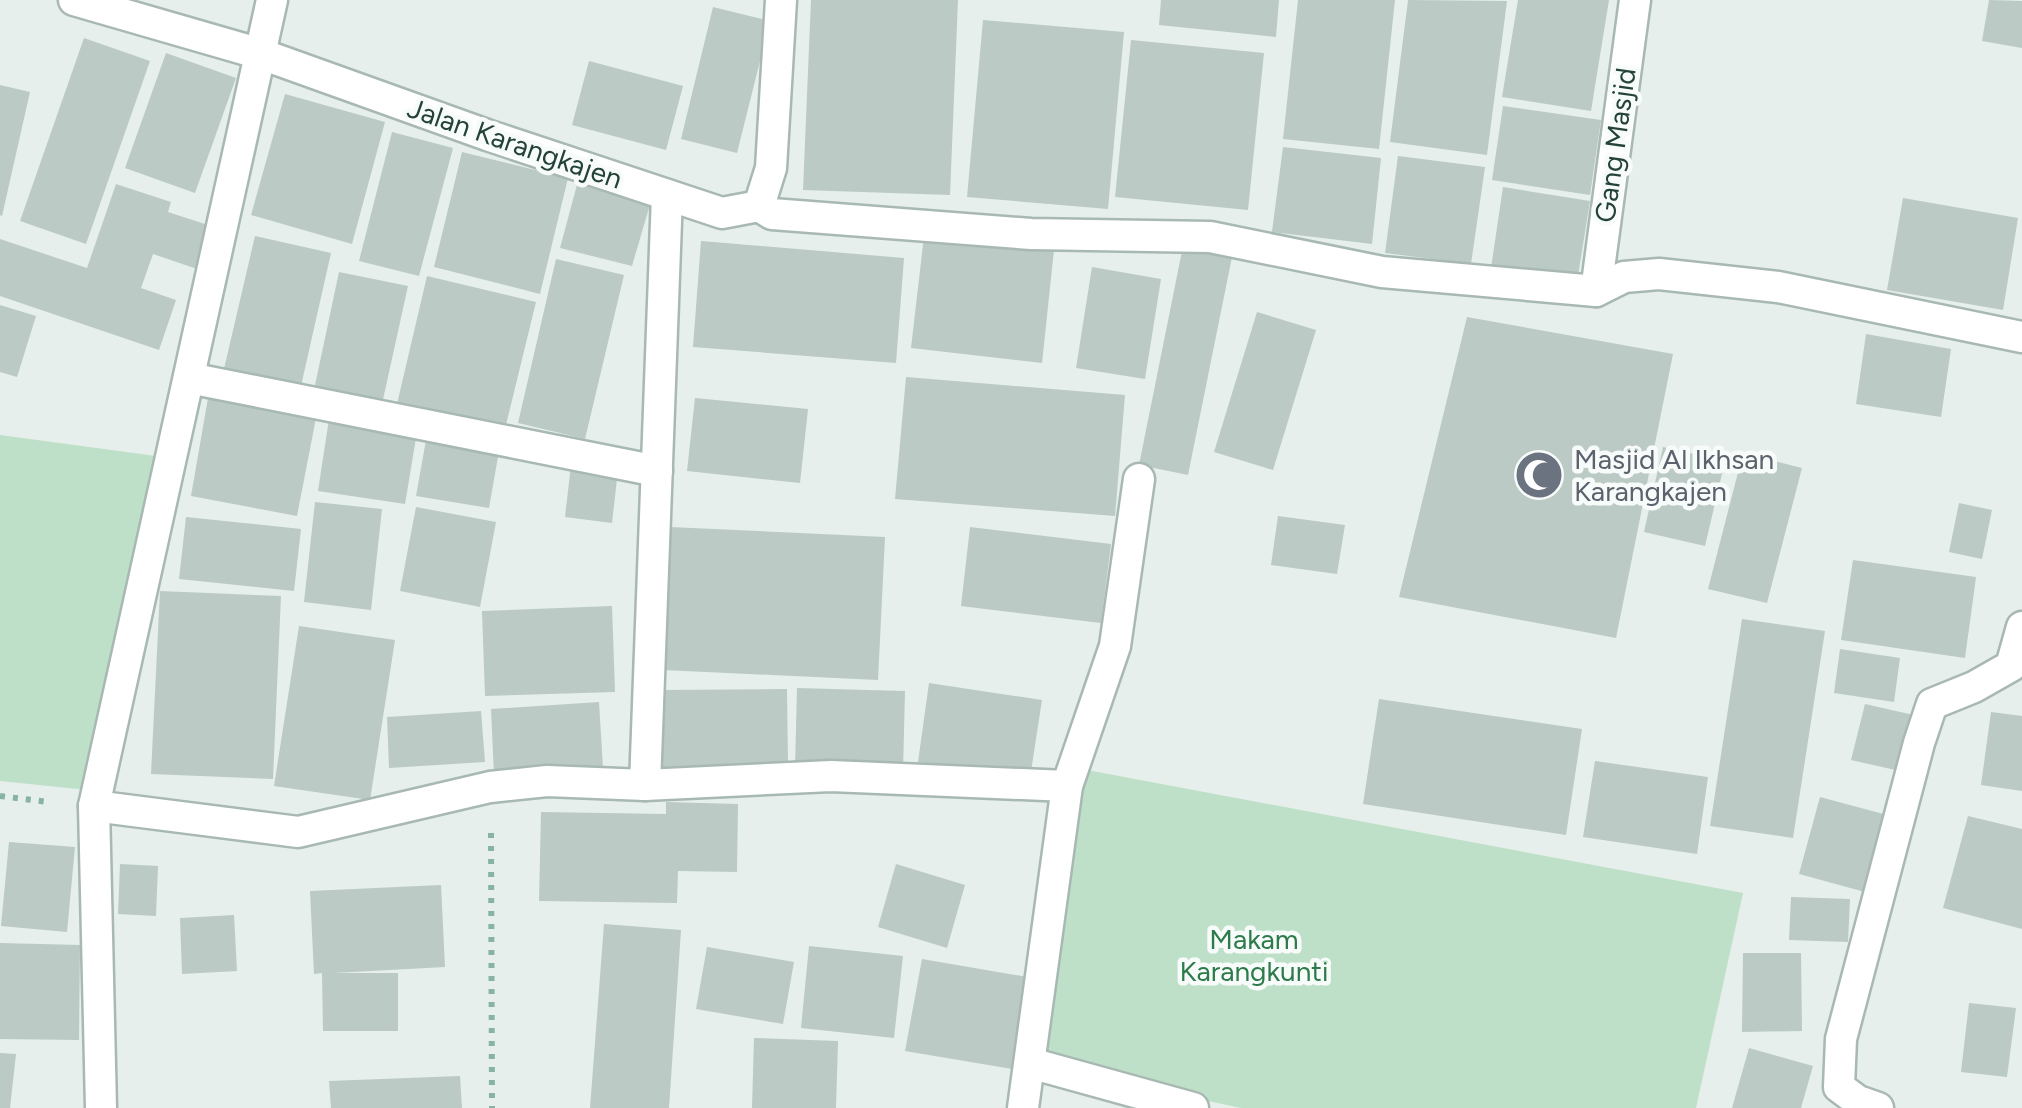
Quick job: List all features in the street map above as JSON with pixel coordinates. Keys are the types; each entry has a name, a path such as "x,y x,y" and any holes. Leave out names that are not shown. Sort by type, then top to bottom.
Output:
{"street":[{"name":"Jalan Karangkajen","path":"74,0 261,54 722,213 759,206 772,214 1013,232 1210,237 1382,272 1596,291"},
{"path":"101,1108 94,806 272,0"},
{"path":"759,206 771,168 780,0"},
{"name":"Gang Masjid","path":"1596,291 1635,0"},
{"path":"645,785 667,195"},
{"path":"1596,291 1624,277 1658,274 1778,287 2022,337"},
{"path":"188,378 656,471"},
{"path":"1023,1108 1068,786 1115,646 1138,479"},
{"path":"1878,1108 1858,1101 1839,1087 1841,1039 1919,743 1932,704 2011,666 2022,627"},
{"path":"94,806 298,832 490,787 547,781 645,785 830,776 1068,786"},
{"path":"1030,1063 1193,1108"}],"path":[{"path":"490,787 492,1108"}],"green space":[{"path":"0,435 171,458 97,791 0,781"},
{"name":"Makam Karangkunti","path":"1087,770 1743,893 1696,1108 1241,1108 1039,1065"}],"building":[{"path":"811,0 958,0 950,195 803,190"},
{"path":"1161,0 1279,0 1276,37 1159,25"},
{"path":"1298,0 1395,0 1379,149 1283,139"},
{"path":"1408,0 1507,1 1487,155 1390,142"},
{"path":"1518,0 1609,0 1591,111 1502,97"},
{"path":"1989,0 2022,1 2022,48 1982,41"},
{"path":"713,7 770,21 737,153 681,139"},
{"path":"983,20 1124,32 1108,209 967,197"},
{"path":"84,38 150,61 86,244 20,221"},
{"path":"1131,40 1264,53 1248,210 1115,197"},
{"path":"166,53 236,78 195,193 125,168"},
{"path":"589,61 683,86 666,150 572,125"},
{"path":"0,85 30,92 2,216 0,215"},
{"path":"285,94 385,122 352,244 251,215"},
{"path":"1503,106 1601,120 1590,195 1492,180"},
{"path":"392,132 453,148 419,276 359,261"},
{"path":"1283,147 1381,158 1372,244 1272,232"},
{"path":"462,152 568,178 540,294 434,267"},
{"path":"1398,156 1485,167 1471,264 1385,253"},
{"path":"578,181 651,201 632,266 560,248"},
{"path":"116,184 171,202 168,212 214,227 200,270 153,254 141,288 176,300 159,350 0,296 0,239 87,268"},
{"path":"1503,187 1590,201 1577,282 1491,268"},
{"path":"1903,198 2018,218 2003,310 1887,290"},
{"path":"255,236 331,253 301,386 224,369"},
{"path":"924,236 1054,250 1042,363 911,348"},
{"path":"701,241 904,258 896,363 693,347"},
{"path":"1183,246 1232,257 1188,475 1139,465"},
{"path":"556,259 624,275 585,439 518,423"},
{"path":"1092,267 1161,279 1145,379 1076,368"},
{"path":"339,272 408,286 382,404 314,390"},
{"path":"427,276 536,302 505,429 397,404"},
{"path":"0,305 36,316 17,377 0,372"},
{"path":"1257,312 1316,330 1273,470 1214,452"},
{"name":"Masjid Al Ikhsan Karangkajen","path":"1467,317 1673,354 1616,638 1399,597"},
{"path":"1866,334 1951,349 1941,417 1856,404"},
{"path":"906,377 1125,395 1115,516 895,499"},
{"path":"208,398 316,418 297,516 191,496"},
{"path":"695,398 808,409 800,483 687,471"},
{"path":"329,419 417,432 405,504 318,491"},
{"path":"426,440 499,451 489,508 416,496"},
{"path":"1663,447 1725,461 1705,546 1644,532"},
{"path":"1743,453 1802,468 1767,603 1708,589"},
{"path":"571,465 618,470 612,523 565,517"},
{"path":"315,502 382,509 371,610 304,602"},
{"path":"1959,503 1992,510 1982,559 1949,552"},
{"path":"416,507 496,522 480,607 400,591"},
{"path":"1278,516 1345,525 1337,574 1271,565"},
{"path":"186,517 301,529 294,591 179,579"},
{"path":"670,527 885,537 878,680 663,670"},
{"path":"970,527 1111,544 1101,623 961,606"},
{"path":"1853,560 1976,577 1965,658 1841,640"},
{"path":"160,591 281,596 273,779 151,774"},
{"path":"612,606 615,692 485,696 482,611"},
{"path":"1742,619 1825,631 1793,838 1710,826"},
{"path":"299,626 395,640 370,800 274,786"},
{"path":"1840,649 1900,658 1894,702 1834,693"},
{"path":"929,683 1042,700 1030,778 918,762"},
{"path":"797,688 905,691 903,772 795,768"},
{"path":"787,689 788,765 662,768 661,690"},
{"path":"1379,699 1582,729 1566,835 1363,804"},
{"path":"599,702 603,768 494,775 491,709"},
{"path":"1865,704 1918,716 1904,772 1851,760"},
{"path":"481,711 485,762 389,768 387,717"},
{"path":"1991,712 2022,716 2022,791 1981,785"},
{"path":"1595,761 1708,777 1697,854 1583,837"},
{"path":"1820,797 1887,815 1865,892 1799,874"},
{"path":"666,802 738,804 737,872 678,871 677,903 539,901 541,812 666,814"},
{"path":"1968,816 2022,829 2022,929 1943,908"},
{"path":"9,842 75,847 67,932 1,926"},
{"path":"120,864 158,866 156,916 118,914"},
{"path":"896,864 965,885 947,948 878,927"},
{"path":"441,885 445,967 334,973 398,973 398,1031 323,1031 322,973 314,974 310,891"},
{"path":"1791,897 1850,899 1848,942 1789,940"},
{"path":"234,915 237,971 182,974 180,918"},
{"path":"604,924 681,930 669,1108 590,1108"},
{"path":"0,943 80,945 79,1040 0,1039"},
{"path":"809,946 903,956 894,1038 801,1028"},
{"path":"707,947 794,962 783,1024 696,1009"},
{"path":"1743,953 1801,953 1802,1031 1742,1032"},
{"path":"922,959 1033,978 1018,1070 905,1051"},
{"path":"1969,1003 2016,1008 2007,1077 1961,1072"},
{"path":"754,1038 838,1041 836,1108 752,1108"},
{"path":"1749,1048 1813,1066 1801,1108 1732,1108"},
{"path":"0,1053 16,1054 10,1108 0,1108"},
{"path":"460,1076 462,1108 331,1108 329,1081"}],"place":[{"name":"Masjid Al Ikhsan Karangkajen","path":"1539,475"}]}
